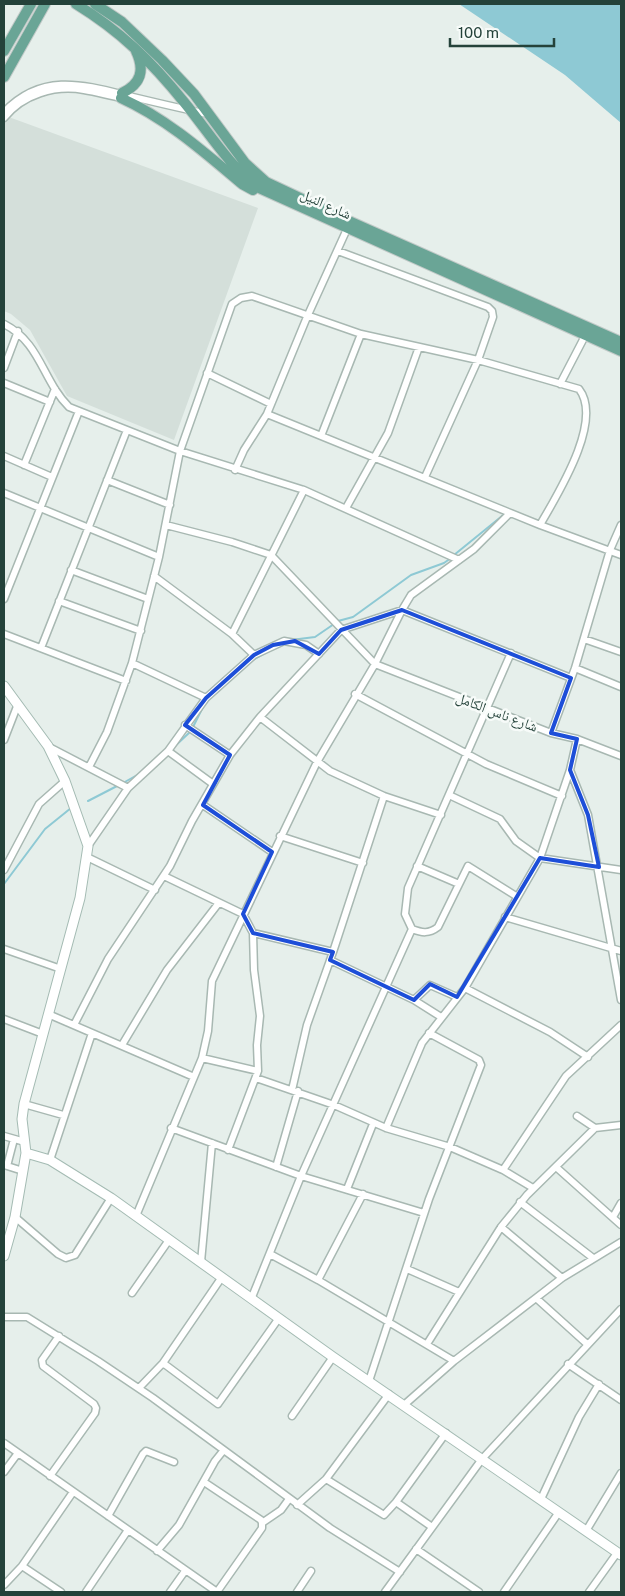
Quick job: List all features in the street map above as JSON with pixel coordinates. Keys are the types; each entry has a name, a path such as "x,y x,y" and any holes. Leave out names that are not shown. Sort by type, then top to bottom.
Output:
{"main road":[{"path":"4,51 31,4"},
{"path":"4,77 45,4"},
{"name":"شارع النيل","path":"76,4 132,44 190,110 240,173 268,193 621,351"},
{"name":"شارع النيل","path":"95,4 138,36 194,94 245,163 266,182 621,342"},
{"path":"132,44 140,59 141,74 137,82 124,96 181,134 242,184 252,190 268,193"}],"street":[{"path":"4,112 20,97 51,85 84,85 124,96 209,114"},
{"path":"4,118 23,102 52,90 84,90 124,96"},
{"path":"236,470 253,434 267,414 307,317 348,229"},
{"path":"338,251 488,307 492,311 493,318 478,360 425,477"},
{"path":"89,767 107,732 132,663 159,557 180,451 232,304 241,298 252,296 307,317 361,334 478,360 579,389 585,397 584,432 571,469 540,525"},
{"path":"4,324 18,331 32,349 55,388 69,407 180,451 304,490 459,560"},
{"path":"4,368 18,331"},
{"path":"321,436 361,334"},
{"path":"560,384 586,334"},
{"path":"346,508 388,433 420,347"},
{"path":"207,372 271,404"},
{"path":"4,382 50,402"},
{"path":"24,465 55,388"},
{"path":"4,599 79,412"},
{"path":"267,414 540,525 621,555"},
{"path":"41,648 86,528 127,430"},
{"path":"4,458 52,477"},
{"path":"107,480 170,505"},
{"path":"232,634 304,490"},
{"path":"4,494 159,557"},
{"path":"136,1216 171,1128 202,1058 208,1031 212,981 272,852 317,762 375,664 402,610 417,590 488,537 510,513"},
{"path":"551,733 575,668 610,550 621,524"},
{"path":"166,525 232,542 271,555 375,664"},
{"path":"71,570 148,599"},
{"path":"154,576 232,634 254,655"},
{"path":"59,601 141,631"},
{"path":"74,1025 108,959 164,876 230,754 260,717 341,630 402,610 571,678"},
{"path":"4,634 126,681"},
{"path":"584,639 621,652"},
{"path":"88,846 128,788 168,752 185,725 206,698 254,655 284,641 306,645 319,654"},
{"path":"511,653 408,888 405,914 412,929 422,933 431,932 438,927 468,866 516,896"},
{"path":"132,663 206,698"},
{"name":"شارع ناس الكامل","path":"375,664 551,733 577,739 621,756"},
{"path":"575,668 621,687"},
{"path":"4,686 48,746 65,781 88,846 80,898 24,1104 22,1119 26,1153 15,1217 4,1256"},
{"path":"356,694 467,754 562,796"},
{"path":"4,740 18,704"},
{"path":"260,717 330,771 384,796 441,815"},
{"path":"185,725 230,754"},
{"path":"386,1128 415,1057 429,1033 465,988 516,896 540,858 562,796 577,739"},
{"path":"48,746 128,788"},
{"path":"168,752 214,784"},
{"path":"570,770 588,815 599,867 621,1000"},
{"path":"4,870 38,804 65,781"},
{"path":"449,795 500,819 516,841 540,858 621,870"},
{"path":"276,1167 295,1090 307,1024 333,952 384,796"},
{"path":"202,805 272,852"},
{"path":"280,836 363,862"},
{"path":"87,857 155,890"},
{"path":"418,866 459,884"},
{"path":"164,876 218,904 243,914 253,933 254,970 260,1016 257,1045 257,1075 228,1150"},
{"path":"122,1045 167,970 218,904"},
{"path":"505,917 621,951"},
{"path":"252,1297 301,1176 412,929"},
{"path":"253,933 333,952"},
{"path":"4,949 61,969"},
{"path":"330,960 414,1000 441,1017"},
{"path":"414,1000 430,985 457,997"},
{"path":"465,988 550,1032 588,1057"},
{"path":"48,1014 194,1077"},
{"path":"4,1019 42,1034"},
{"path":"503,1170 562,1081 621,1025"},
{"path":"50,1160 63,1115 92,1033"},
{"path":"370,1381 424,1214 481,1062 429,1033"},
{"path":"202,1058 257,1075 334,1105 373,1124 450,1147 503,1170 534,1188"},
{"path":"24,1104 63,1115"},
{"path":"577,1116 595,1128"},
{"path":"347,1189 373,1124"},
{"path":"427,1344 458,1292 520,1202 595,1128 621,1125"},
{"path":"171,1128 301,1176 424,1214"},
{"path":"4,1136 25,1142"},
{"path":"14,1139 5,1166 23,1171"},
{"path":"201,1262 212,1144"},
{"path":"26,1153 50,1160 112,1198 252,1297 278,1318 619,1554 589,1592"},
{"path":"556,1167 621,1226"},
{"path":"318,1280 363,1194"},
{"path":"15,1217 58,1254 66,1258 75,1255 112,1198"},
{"path":"520,1202 593,1258"},
{"path":"612,1217 621,1203"},
{"path":"501,1227 562,1278"},
{"path":"132,1293 169,1240"},
{"path":"404,1405 454,1361 562,1278 621,1242"},
{"path":"270,1254 318,1280 454,1361"},
{"path":"407,1269 458,1292"},
{"path":"140,1388 163,1363 222,1277"},
{"path":"536,1298 587,1344"},
{"path":"385,1592 482,1459 621,1309"},
{"path":"4,1317 27,1317 140,1388 297,1505 400,1572"},
{"path":"163,1363 218,1404 278,1318"},
{"path":"50,1476 95,1413 96,1408 94,1404 43,1366 42,1360 59,1336"},
{"path":"292,1416 334,1357"},
{"path":"568,1364 621,1400"},
{"path":"541,1499 579,1417 599,1384"},
{"path":"297,1505 326,1479 389,1394"},
{"path":"326,1479 380,1514 387,1514 446,1434"},
{"path":"4,1443 217,1592 262,1528 262,1523 261,1520 204,1482"},
{"path":"108,1516 146,1451 174,1462"},
{"path":"157,1551 179,1525 215,1461 223,1451"},
{"path":"4,1472 18,1453"},
{"path":"586,1531 621,1473"},
{"path":"4,1585 22,1566 74,1492"},
{"path":"262,1523 281,1510 290,1499"},
{"path":"396,1502 432,1527"},
{"path":"504,1592 558,1512"},
{"path":"86,1592 128,1530"},
{"path":"416,1549 479,1592"},
{"path":"22,1566 61,1592"},
{"path":"297,1592 311,1570"},
{"path":"170,1592 185,1571"}],"highlighted area":[{"path":"402,610 571,678 551,733 577,739 570,770 588,815 599,867 540,858 457,997 430,984 414,1000 330,960 333,952 253,933 243,914 272,852 203,805 230,755 185,725 206,698 254,655 273,645 295,641 319,654 341,630"}],"shaded area":[{"path":"6,116 258,208 174,440 67,396 30,330 11,314 4,311 4,121"}],"water":[{"path":"459,4 621,4 621,123 565,75"}],"waterway":[{"path":"454,555 507,512"},
{"path":"338,621 353,617 411,575 444,563 451,558"},
{"path":"291,640 315,637 334,624"},
{"path":"251,661 267,652"},
{"path":"193,727 203,707"},
{"path":"174,747 190,732"},
{"path":"123,783 139,774"},
{"path":"88,801 119,785"},
{"path":"4,884 45,829 71,808"}]}
